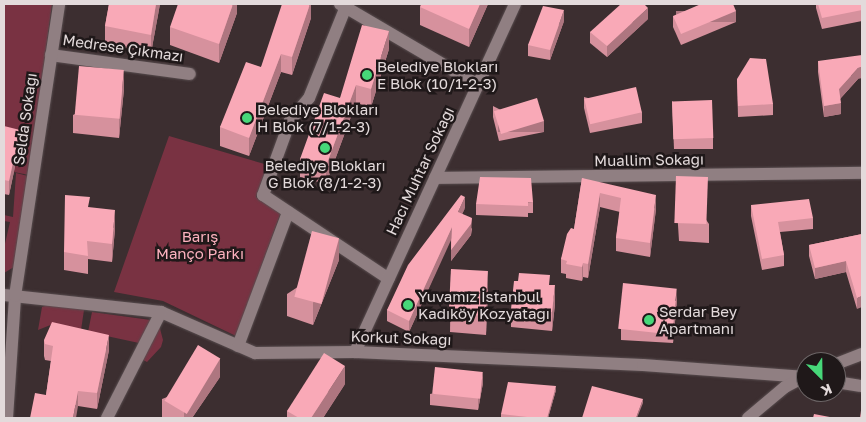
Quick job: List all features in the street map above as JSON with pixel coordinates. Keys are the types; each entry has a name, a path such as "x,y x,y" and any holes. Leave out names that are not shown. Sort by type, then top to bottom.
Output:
{"street":[{"name":"Selda Sokağı","path":"7,418 10,295 59,4"},
{"name":"Hacı Muhtar Sokağı","path":"356,352 515,4"},
{"path":"389,279 263,195 290,121 309,98 344,5 478,85"},
{"name":"Medrese Çıkmazı","path":"51,55 190,74"},
{"name":"Muallim Sokağı","path":"435,178 862,173"},
{"path":"238,346 288,212"},
{"name":"Korkut Sokağı","path":"10,295 161,312 255,354 356,352 643,365 796,376"},
{"path":"107,418 161,312"},
{"path":"846,360 862,354"},
{"path":"748,418 785,387 796,382"},
{"path":"846,384 862,386"}],"green space":[{"path":"4,4 52,4 29,175 14,172 21,143 4,140"},
{"name":"Barış Manço Parkı","path":"169,136 268,165 256,197 281,212 236,336 163,301 114,292"},
{"path":"16,173 28,176 14,267 4,273 4,248 10,222 4,221 4,215 13,217"},
{"path":"48,305 84,310 81,330 53,324 38,330 42,307"},
{"path":"92,312 158,321 163,340 161,347 147,362 143,360 139,343 88,332"}],"building":[{"path":"109,4 156,4 151,35 105,26"},
{"path":"178,4 233,4 219,44 170,27"},
{"path":"282,4 310,4 292,57 281,54 249,138 220,127 246,62 261,67"},
{"path":"421,4 480,4 469,29 420,7"},
{"path":"621,4 644,4 648,8 607,46 590,32"},
{"path":"701,4 733,4 736,11 681,34 673,16"},
{"path":"818,4 862,4 862,10 822,18"},
{"path":"543,6 564,10 550,50 528,45"},
{"path":"362,25 389,31 371,89 356,85 326,166 300,159 324,93 340,98"},
{"path":"862,55 862,67 858,68 839,89 841,103 824,106 818,61"},
{"path":"750,58 766,59 773,104 738,106 737,79"},
{"path":"79,66 124,70 120,119 75,115"},
{"path":"636,87 642,112 590,124 584,99"},
{"path":"537,98 544,121 501,134 494,111"},
{"path":"712,100 713,138 673,139 672,101"},
{"path":"4,126 20,130 9,181 4,180"},
{"path":"676,176 708,177 706,224 674,223"},
{"path":"480,177 531,178 533,202 528,202 528,206 476,204"},
{"path":"582,178 656,195 650,243 616,238 621,198 600,193 588,264 583,263 582,267 566,264 567,261 561,259 567,234 571,228 574,229"},
{"path":"65,195 90,197 88,207 115,210 112,244 87,241 88,256 64,252"},
{"path":"461,195 465,197 458,212 472,218 471,224 451,250 452,227 409,321 387,310 408,265"},
{"path":"809,199 813,218 778,222 784,255 762,259 751,205"},
{"path":"312,231 339,238 321,304 294,297"},
{"path":"862,234 862,296 857,298 846,261 815,268 809,245"},
{"path":"451,269 488,271 486,316 449,314"},
{"path":"519,273 550,275 549,285 555,285 552,312 511,309 514,281 518,281"},
{"name":"Serdar Bey Apartmanı","path":"623,283 677,289 672,334 618,329"},
{"path":"52,322 109,335 97,393 78,391 73,418 30,418 35,393 46,395 53,346 45,344 44,340"},
{"path":"198,345 220,358 187,414 165,401"},
{"path":"324,353 345,366 311,418 299,418 287,411"},
{"path":"435,367 483,372 480,399 432,394"},
{"path":"508,382 556,386 547,418 501,414"},
{"path":"592,386 643,399 636,418 582,418"},
{"path":"814,414 835,418 813,418"}],"place":[{"name":"Belediye Blokları E Blok (10/1-2-3)","path":"367,75"},
{"name":"Belediye Blokları H Blok (7/1-2-3)","path":"247,118"},
{"name":"Belediye Blokları G Blok (8/1-2-3)","path":"325,148"},
{"name":"Yuvamız İstanbul Kadıköy Kozyatağı","path":"408,305"},
{"name":"Serdar Bey Apartmanı","path":"649,320"}]}
